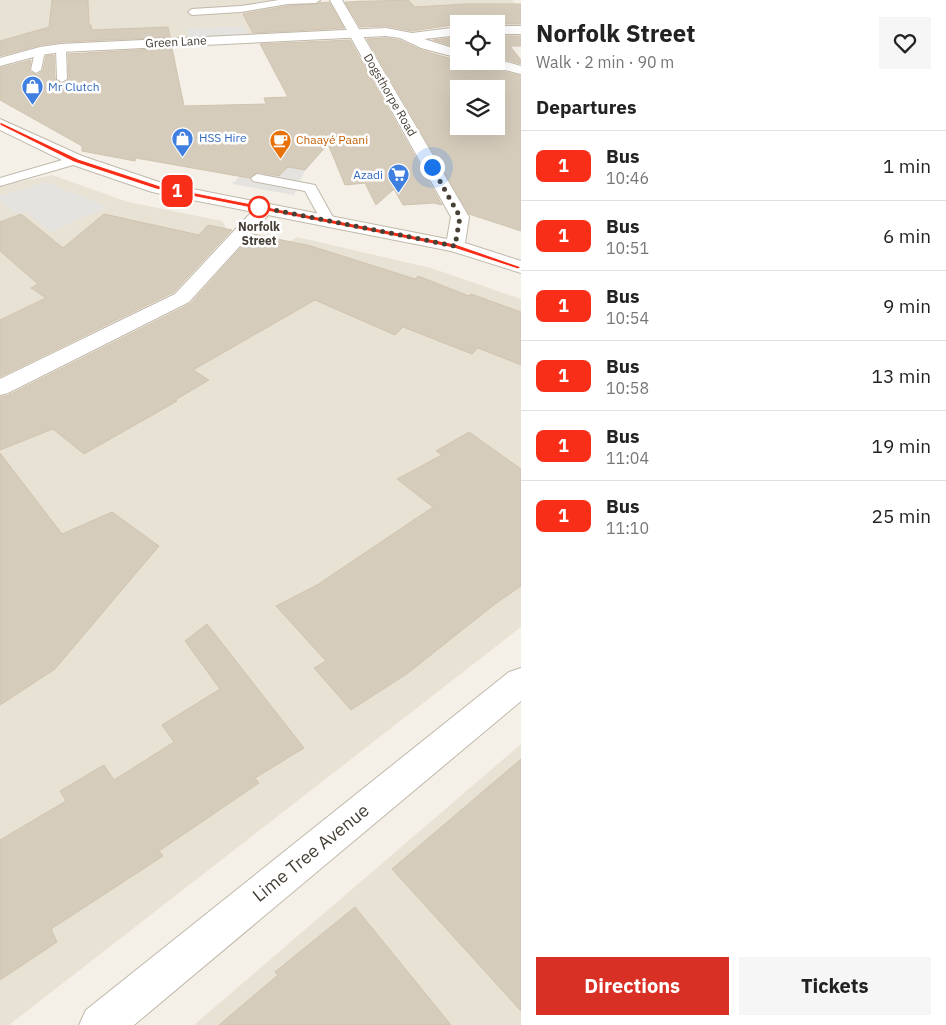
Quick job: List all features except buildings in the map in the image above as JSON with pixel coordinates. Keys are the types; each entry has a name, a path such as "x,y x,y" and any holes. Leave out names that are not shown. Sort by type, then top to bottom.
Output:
{"street":[{"name":"Dogsthorpe Road","path":"336,0 460,217 455,246"},
{"path":"505,30 521,30"},
{"name":"Green Lane","path":"0,62 40,51 62,48 386,32 403,34 426,45 450,52"},
{"path":"411,38 450,32"},
{"path":"505,66 521,70"},
{"path":"0,124 76,160 158,188 455,246 521,267"},
{"path":"0,388 182,298 264,208"},
{"name":"Lime Tree Avenue","path":"101,1025 521,682"}],"lane":[{"path":"192,12 241,9 288,1 316,0"},
{"path":"62,48 62,80"},
{"path":"36,70 40,51"},
{"path":"0,182 76,160"},
{"path":"257,178 310,188 328,221"}],"shaded area":[{"path":"0,0 321,0 338,31 51,44 0,56"},
{"path":"357,0 512,0 521,9 450,15 372,23"},
{"path":"244,26 247,34 188,37 186,28"},
{"path":"256,161 305,170 294,195 232,184"},
{"path":"52,175 128,202 222,221 226,227 178,274 0,365 0,186"},
{"path":"46,182 108,207 50,232 25,211 16,214 0,200 0,196"},
{"path":"297,237 431,268 521,299 521,627 9,1025 0,1025 0,411 214,290"},
{"path":"521,744 521,1025 194,1025"}],"bus line":[{"name":"1","path":"0,124 76,160 158,188 455,246 521,267"}],"place":[{"name":"Mr Clutch","path":"32,106"},
{"name":"HSS Hire","path":"183,157"},
{"name":"Chaayé Paani","path":"280,159"},
{"name":"Azadi","path":"399,194"},
{"name":"Norfolk Street","path":"259,207"}],"route":[{"path":"259,207 455,246 460,217 432,167"}]}
